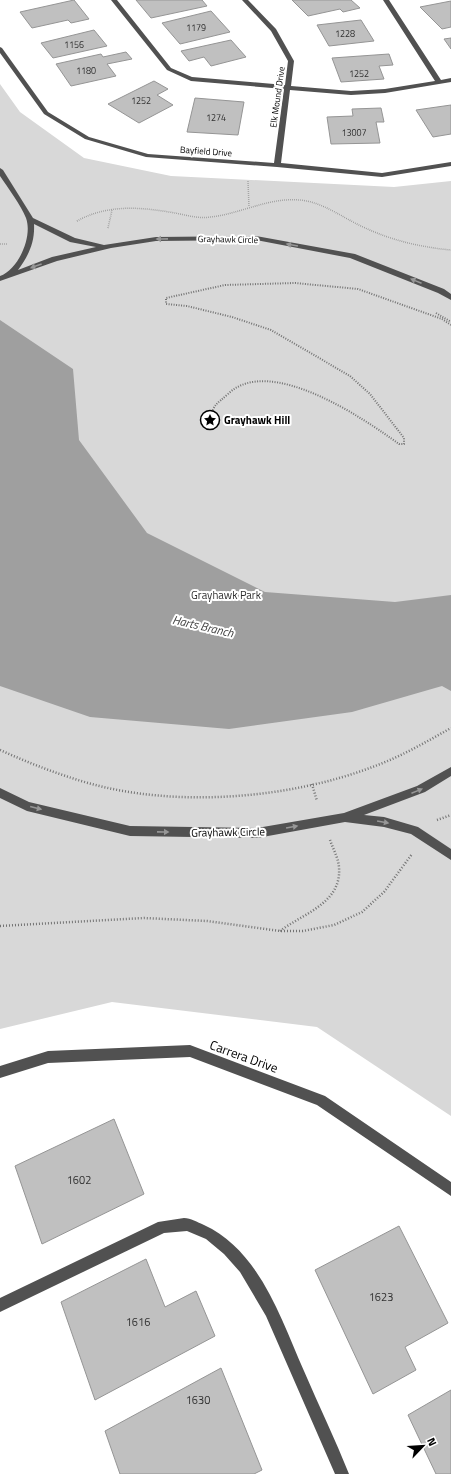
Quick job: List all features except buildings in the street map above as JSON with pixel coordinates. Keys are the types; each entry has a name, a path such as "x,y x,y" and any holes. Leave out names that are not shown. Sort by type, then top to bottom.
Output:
{"street":[{"path":"114,0 169,69 191,79 351,94 385,91 451,80"},
{"name":"Elk Mound Drive","path":"246,0 274,30 291,61 277,165"},
{"path":"386,0 439,82"},
{"name":"Bayfield Drive","path":"0,49 46,113 87,138 148,156 277,165 382,175 451,164"},
{"path":"0,170 30,219 31,238 25,257 10,275"},
{"path":"30,219 73,240 106,246"},
{"name":"Grayhawk Circle","path":"0,279 55,259 106,246 156,239 256,238 352,256 441,291 451,298"},
{"name":"Grayhawk Circle","path":"0,793 27,806 130,831 257,834 344,818 421,789 451,771"},
{"path":"344,818 384,822 414,830 451,855"},
{"name":"Carrera Drive","path":"0,1072 48,1057 190,1051 321,1100 451,1190"},
{"path":"0,1305 163,1227 189,1224 212,1234 227,1247 251,1277 271,1312 342,1474"}],"path":[{"path":"247,163 249,206"},
{"path":"72,224 84,217 121,207 149,209 193,217 225,214 278,199 295,199 312,202 368,230 393,239 420,246 451,250"},
{"path":"210,420 213,406 237,386 258,382 270,382 313,392 375,426 399,444 404,444 404,438 370,394 337,368 271,330 232,317 187,306 166,304 166,298 226,285 295,283 358,289 451,323"},
{"path":"434,312 451,323"},
{"path":"0,750 54,773 98,785 144,793 191,796 238,796 285,790 374,767 414,749 451,728"},
{"path":"280,931 323,904 331,897 336,887 339,865 312,784"},
{"path":"0,926 144,918 207,921 280,931 303,931 334,925 362,912 384,892 434,822 451,815"}],"green space":[{"name":"Grayhawk Park","path":"0,84 20,112 84,158 171,176 394,187 451,181 451,1116 317,1027 112,1002 0,1029"}],"water":[{"name":"Harts Branch","path":"0,320 73,369 79,440 147,533 265,592 395,602 451,595 451,691 442,686 352,712 229,729 90,717 0,686"}],"place":[{"name":"Grayhawk Hill","path":"210,420"}]}
